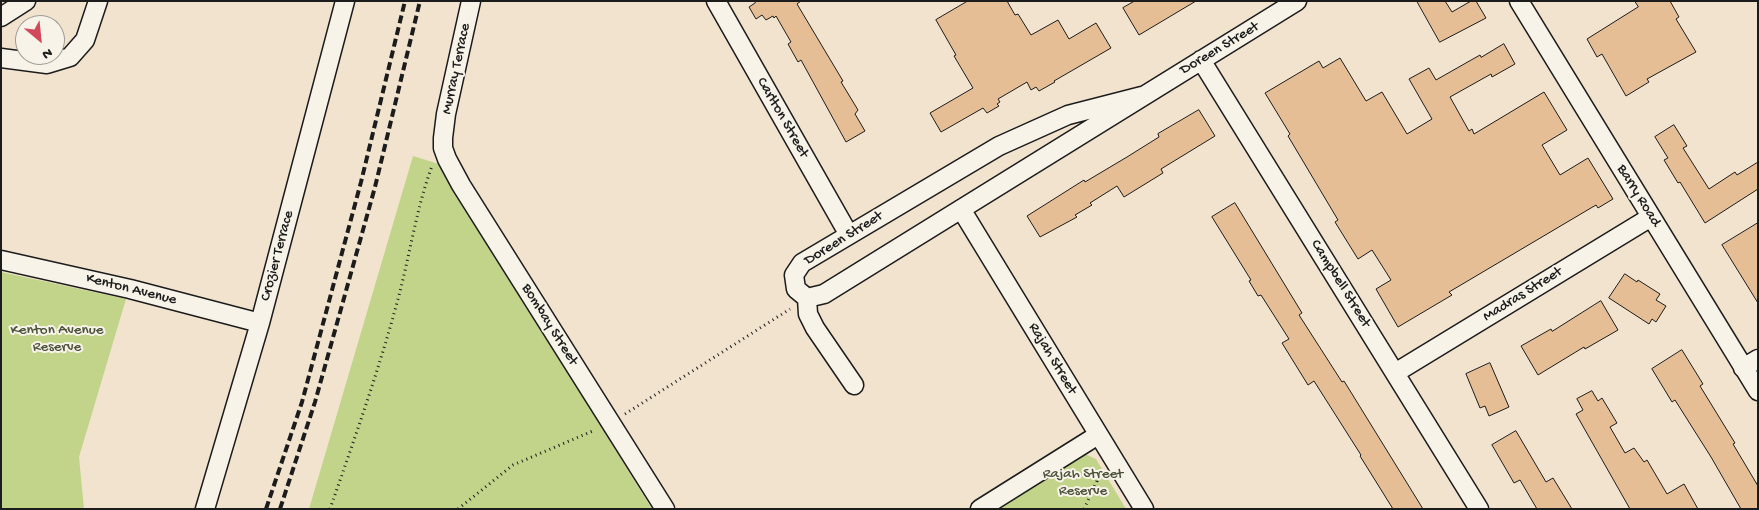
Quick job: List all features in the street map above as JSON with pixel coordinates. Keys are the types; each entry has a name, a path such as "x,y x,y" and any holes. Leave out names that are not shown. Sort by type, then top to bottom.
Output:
{"street":[{"path":"1,17 26,1"},
{"path":"1,58 47,64 70,57 85,40 98,1"},
{"name":"Crozier Terrace","path":"205,509 260,323 345,1"},
{"name":"Murray Terrace","path":"443,138 446,114 471,1"},
{"name":"Carlton Street","path":"716,1 848,235"},
{"name":"Doreen Street","path":"1142,96 1068,115 999,146 802,263 794,275 796,289 807,298 824,294 1297,1"},
{"name":"Barry Road","path":"1518,1 1651,217 1751,363 1758,391"},
{"name":"Campbell Street","path":"1201,60 1479,509"},
{"name":"Bombay Street","path":"443,138 443,148 460,185 665,509"},
{"name":"Rajah Street","path":"961,209 1144,509"},
{"name":"Madras Street","path":"1395,373 1651,217"},
{"name":"Kenton Avenue","path":"1,260 130,289 260,323"},
{"path":"807,298 808,314 815,328 854,385"},
{"path":"980,509 1098,435"}],"path":[{"path":"330,509 354,440 398,299 423,190 433,164"},
{"path":"458,509 513,466 611,423 807,298"},
{"path":"1084,509 1097,481 1097,468 1094,460"}],"green space":[{"path":"413,156 439,164 652,509 309,509"},
{"name":"Kenton Avenue Reserve","path":"1,272 126,299 79,457 84,509 1,509"},
{"name":"Rajah Street Reserve","path":"1085,454 1096,459 1126,509 999,509"}],"building":[{"path":"755,1 801,1 797,4 843,81 841,82 858,110 855,114 865,131 846,142 801,60 798,62 788,44 791,42 776,16 766,20 762,15 756,19 749,7"},
{"path":"968,1 1007,1 1015,15 1018,14 1031,35 1058,20 1069,39 1096,23 1111,48 1039,91 1036,87 1031,90 1027,82 998,99 1000,102 997,104 999,106 987,113 983,108 941,132 930,113 973,88 936,20"},
{"path":"1135,1 1196,1 1139,35 1123,8"},
{"path":"1417,1 1445,1 1452,12 1471,1 1476,1 1486,18 1440,42"},
{"path":"1635,1 1670,1 1679,17 1676,19 1696,52 1647,79 1649,82 1626,96 1602,54 1597,57 1587,39 1638,7"},
{"path":"1504,44 1515,64 1492,77 1491,74 1450,97 1469,131 1472,129 1474,134 1544,92 1567,130 1542,145 1560,175 1588,158 1613,199 1598,208 1596,205 1449,292 1452,295 1398,327 1376,289 1391,280 1372,250 1358,259 1335,222 1338,220 1265,93 1319,61 1323,68 1340,58 1366,101 1382,92 1407,134 1432,119 1409,79 1429,68 1436,80 1480,55 1481,57"},
{"path":"1199,110 1215,136 1161,169 1163,173 1124,197 1117,186 1090,203 1092,205 1075,215 1077,217 1040,237 1027,216 1084,180 1085,182 1127,157 1159,137 1158,134"},
{"path":"1674,125 1687,146 1683,148 1709,189 1735,172 1737,175 1758,162 1758,189 1705,223 1664,160 1668,158 1655,137"},
{"path":"1235,203 1302,313 1299,315 1342,382 1344,381 1423,509 1393,509 1314,381 1308,385 1282,343 1289,339 1261,295 1258,296 1249,281 1251,280 1212,217"},
{"path":"1758,223 1758,303 1722,245"},
{"path":"1625,274 1660,294 1656,300 1666,306 1656,322 1652,319 1649,324 1609,298"},
{"path":"1601,301 1618,330 1585,349 1584,347 1538,375 1521,346 1551,329 1552,331"},
{"path":"1682,350 1703,384 1700,386 1735,443 1733,444 1758,486 1758,509 1741,509 1675,400 1672,402 1652,369"},
{"path":"1490,363 1509,407 1489,416 1485,406 1480,408 1466,374"},
{"path":"1592,391 1598,401 1602,398 1617,423 1610,427 1625,453 1634,448 1644,462 1647,460 1667,494 1684,484 1698,509 1630,509 1576,414 1583,410 1577,399"},
{"path":"1516,431 1546,482 1553,478 1572,509 1537,509 1520,480 1514,483 1492,445"}],"railway":[{"path":"266,509 302,402 361,182 405,1"},
{"path":"280,509 315,402 375,187 420,1"}]}
